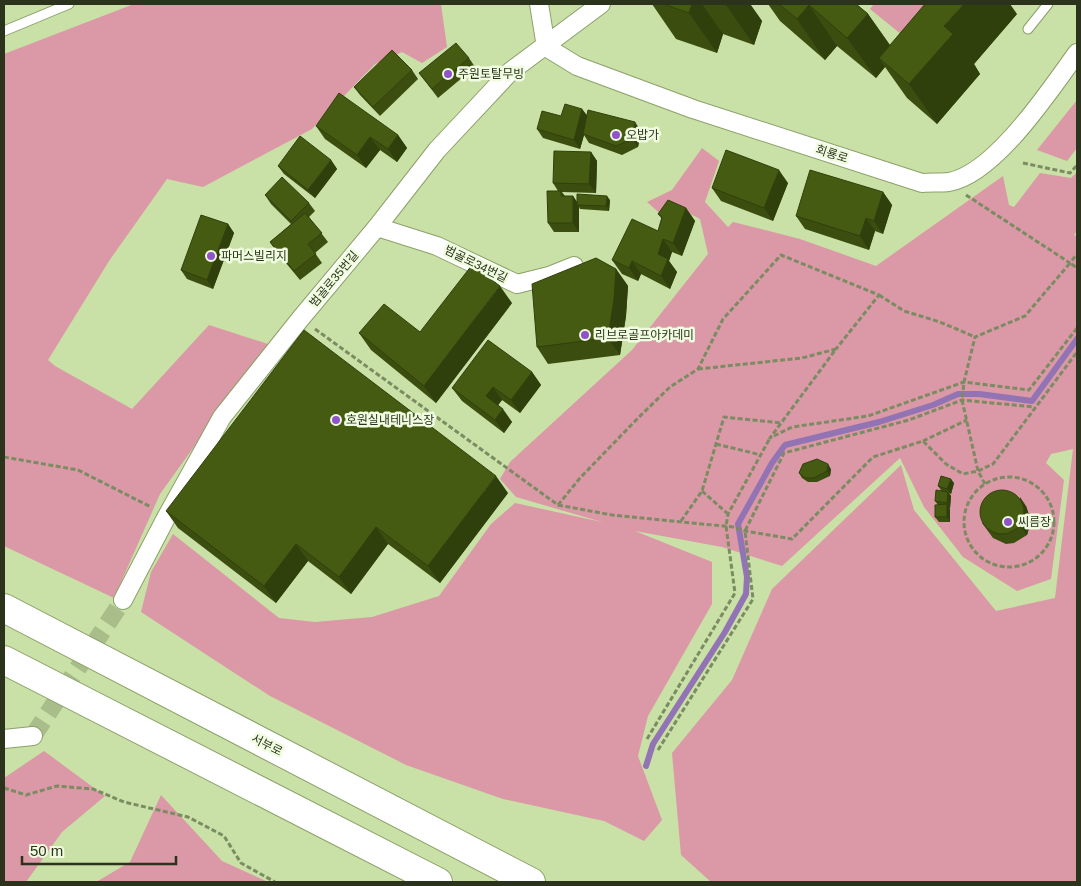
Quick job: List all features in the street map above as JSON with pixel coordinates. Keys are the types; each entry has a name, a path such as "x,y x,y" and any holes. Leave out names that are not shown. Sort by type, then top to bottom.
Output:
{"highway":[{"path":"4,590 136,677"},
{"name":"서부로","path":"4,608 531,882"},
{"path":"4,660 438,882"}],"street":[{"path":"539,4 546,47"},
{"name":"범골로35번길","path":"123,600 222,417 301,318 444,143 511,71 546,47 601,4"},
{"name":"회룡로","path":"546,47 577,66 693,109 922,183 950,182 982,168 1001,151 1077,53"},
{"name":"범골로34번길","path":"377,227 437,246 517,284 549,276 574,266"},
{"path":"4,739 33,736"}],"lane":[{"path":"4,32 69,4"},
{"path":"1028,29 1048,4"}],"path":[{"path":"1023,163 1070,173 1077,165"},
{"path":"950,182 978,204 1077,268"},
{"path":"698,369 723,319 781,255 879,295 904,312 940,322 975,337 1025,316 1077,254"},
{"path":"646,739 735,593 726,526 728,514 770,438 879,295"},
{"path":"301,318 558,506 612,515 733,526 744,531 792,538 873,457 923,441 966,420"},
{"path":"770,438 792,427 868,416 963,384 1029,390 1077,328"},
{"path":"975,337 963,384 962,399 978,470 985,484"},
{"path":"558,506 580,478 645,411 670,387 698,369 802,358 836,349"},
{"path":"923,441 946,464 962,474 993,464 1077,352"},
{"path":"658,750 753,599 744,531 784,453 909,420 962,399 1034,407"},
{"path":"681,520 702,491 724,417 781,423"},
{"path":"716,444 761,455"},
{"path":"4,457 78,470 167,516"},
{"path":"1006,477 1018,477 1028,480 1046,494 1055,516 1054,531 1049,545 1039,557 1026,565 1011,568 996,566 982,559 971,548 965,534 964,519 968,504 976,491 985,484 1006,477"},
{"path":"702,491 728,514"},
{"path":"4,788 26,795 57,786 93,789 124,802 188,816 224,836 241,863 275,882"}],"shaded area":[{"path":"134,4 441,4 447,47 422,63 402,52 375,64 312,129 203,187 167,179 109,261 48,360 55,366 132,409 209,325 268,344 160,494 114,598 4,546 4,54"},
{"path":"874,4 963,4 923,52 870,9"},
{"path":"1077,100 1077,148 1067,161 1037,150"},
{"path":"702,148 719,161 705,202 728,227 733,222 800,239 876,266 1003,176 1009,205 1014,207 1040,173 1071,178 1077,172 1077,231 1074,235 1077,237 1077,882 711,882 681,855 672,753 732,680 772,589 901,465 914,510 996,611 1055,598 1073,449 1051,454 1046,463 1064,480 1051,579 1017,591 963,557 924,507 900,458 782,566 722,547 635,531 712,562 712,604 648,716 638,756 662,820 644,841 604,821 503,799 406,765 270,696 141,612 151,572 173,534 279,618 315,622 372,617 439,596 491,524 515,503 602,522 516,497 500,479 510,462 632,350 708,254 700,219 681,209 664,217 647,202 672,190"},
{"path":"44,751 105,796 62,832 26,882 4,882 4,778"},
{"path":"161,795 222,861 268,882 96,882 130,862"}],"building":[{"path":"663,4 692,4 689,13"},
{"path":"779,4 856,4 868,14 847,38 809,5 797,19"},
{"path":"925,4 964,4 944,26 953,34 909,84 879,58"},
{"path":"456,43 469,58 432,89 419,73"},
{"path":"392,50 412,70 373,107 354,87"},
{"path":"339,93 398,135 388,149 370,137 357,155 316,126"},
{"path":"565,104 582,109 574,140 537,129 542,111 561,116"},
{"path":"588,110 635,122 632,139 616,146 583,134"},
{"path":"300,136 331,160 308,190 278,166"},
{"path":"726,150 779,170 764,208 712,188"},
{"path":"554,151 591,152 589,184 553,183"},
{"path":"810,170 883,192 874,221 866,218 860,236 796,216"},
{"path":"282,177 309,203 291,221 265,195"},
{"path":"547,191 561,191 561,196 573,196 573,223 548,223"},
{"path":"577,194 607,196 606,206 577,205"},
{"path":"668,200 686,208 673,243 663,239 658,254 668,259 661,276 632,261 629,268 612,260 632,219 658,231 662,217 658,214"},
{"path":"305,213 322,233 308,244 316,254 294,271 270,242"},
{"name":"파머스빌리지","path":"201,215 228,224 207,280 181,270"},
{"name":"리브로골프아카데미","path":"596,258 616,269 608,338 537,347 532,284"},
{"path":"472,265 500,286 424,386 359,333 384,304 420,332"},
{"name":"호원실내테니스장","path":"304,330 496,476 428,566 376,527 339,577 296,544 264,586 166,511"},
{"path":"488,340 532,372 511,400 493,387 486,396 503,409 495,420 452,388"},
{"path":"817,459 828,464 827,471 814,478 805,478 799,473 803,464"},
{"path":"941,476 951,479 947,489 938,486"},
{"path":"936,490 948,492 947,503 935,501"},
{"name":"씨름장","path":"998,490 1006,490 1018,496 1024,512 1018,528 1006,534 998,534 986,528 980,516 980,508 986,496"},
{"path":"947,504 947,517 935,517 935,505"}],"waterway":[{"path":"646,766 653,744 725,632 746,594 747,577 738,524 772,463 785,445 879,422 933,405 958,394 979,394 1032,401 1077,339"}],"tunnel":[{"path":"33,736 123,600"}],"place":[{"name":"주원토탈무빙","path":"448,74"},
{"name":"오밥가","path":"616,135"},
{"name":"파머스빌리지","path":"211,256"},
{"name":"리브로골프아카데미","path":"585,335"},
{"name":"호원실내테니스장","path":"336,420"},
{"name":"씨름장","path":"1008,522"}]}
